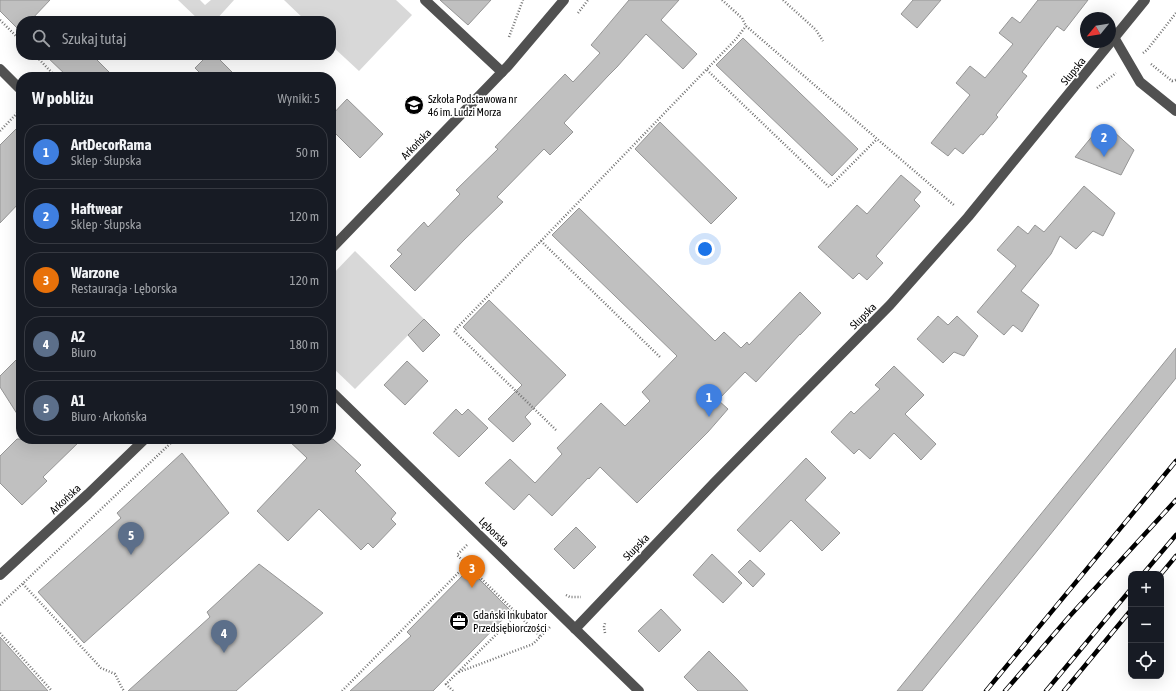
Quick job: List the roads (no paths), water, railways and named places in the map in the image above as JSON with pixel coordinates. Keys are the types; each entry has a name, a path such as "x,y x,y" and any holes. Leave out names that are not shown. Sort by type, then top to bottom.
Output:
{"street":[{"path":"425,0 502,72"},
{"name":"Arkońska","path":"336,244 502,72 564,0"},
{"name":"Słupska","path":"1116,36 1145,0"},
{"path":"1116,42 1140,82 1176,111"},
{"name":"Słupska","path":"575,629 715,482 890,305 968,217 1107,48"},
{"path":"0,69 16,85"},
{"name":"Lęborska","path":"336,396 639,691"},
{"name":"Arkońska","path":"0,575 140,444"}],"railway":[{"path":"986,691 1176,461"},
{"path":"1005,691 1068,618 1176,500"},
{"path":"1146,571 1176,535"},
{"path":"1164,571 1176,556"},
{"path":"1046,691 1128,593"},
{"path":"1064,691 1128,614"}],"place":[{"name":"Szkoła Podstawowa nr 46 im. Ludzi Morza","path":"414,105"},
{"name":"Haftwear","path":"1104,157"},
{"name":"ArtDecorRama","path":"709,417"},
{"name":"A1","path":"131,555"},
{"name":"Warzone","path":"472,588"},
{"name":"Gdański Inkubator Przedsiębiorczości","path":"459,621"},
{"name":"A2","path":"224,653"}]}
